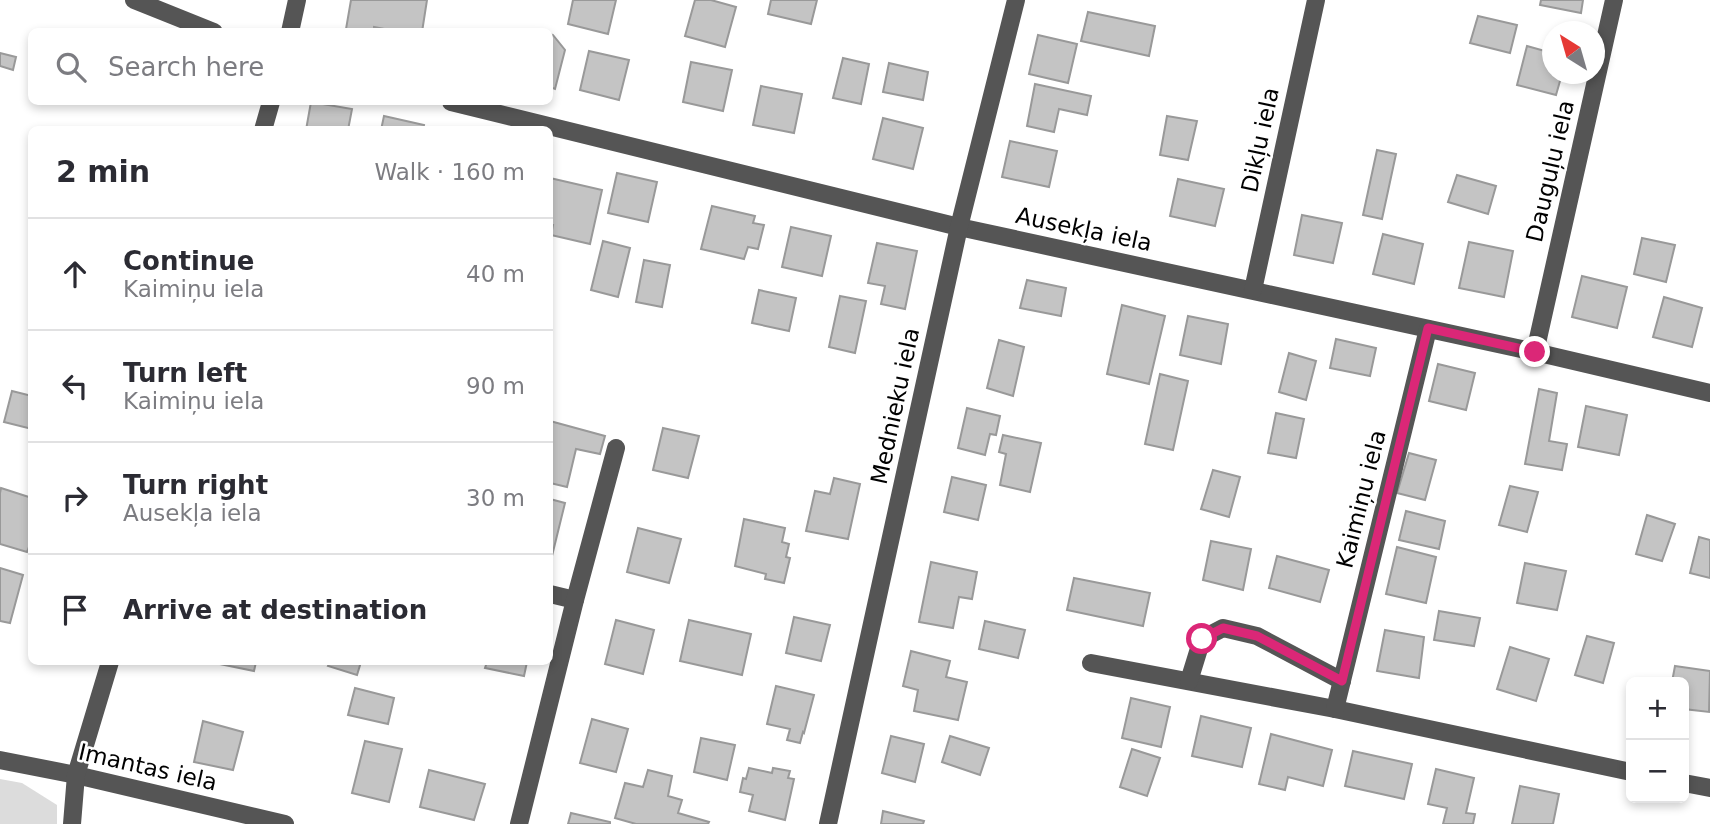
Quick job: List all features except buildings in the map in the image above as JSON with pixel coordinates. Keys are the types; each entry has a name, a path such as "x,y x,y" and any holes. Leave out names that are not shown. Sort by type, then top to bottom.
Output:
{"street":[{"path":"134,0 204,28"},
{"path":"291,28 297,0"},
{"name":"Mednieku iela","path":"828,824 959,227 1017,0"},
{"name":"Dikļu iela","path":"1253,290 1316,0"},
{"name":"Dauguļu iela","path":"1535,352 1614,0"},
{"path":"264,126 270,105"},
{"name":"Ausekļa iela","path":"463,105 549,126"},
{"name":"Ausekļa iela","path":"553,127 959,227 1428,328 1710,393"},
{"name":"Kaimiņu iela","path":"1335,709 1428,328"},
{"path":"519,824 616,448"},
{"path":"553,594 575,600"},
{"path":"1189,681 1202,639 1223,628 1257,636 1342,681"},
{"path":"1091,663 1335,709 1626,771"},
{"path":"72,824 76,775 109,665"},
{"name":"Imantas iela","path":"0,760 285,824"},
{"path":"1689,784 1710,788"}],"shaded area":[{"path":"0,779 22,783 57,805 57,824 0,824"}],"route":[{"path":"1202,639 1223,628 1257,636 1342,681 1428,328 1535,352"}]}
